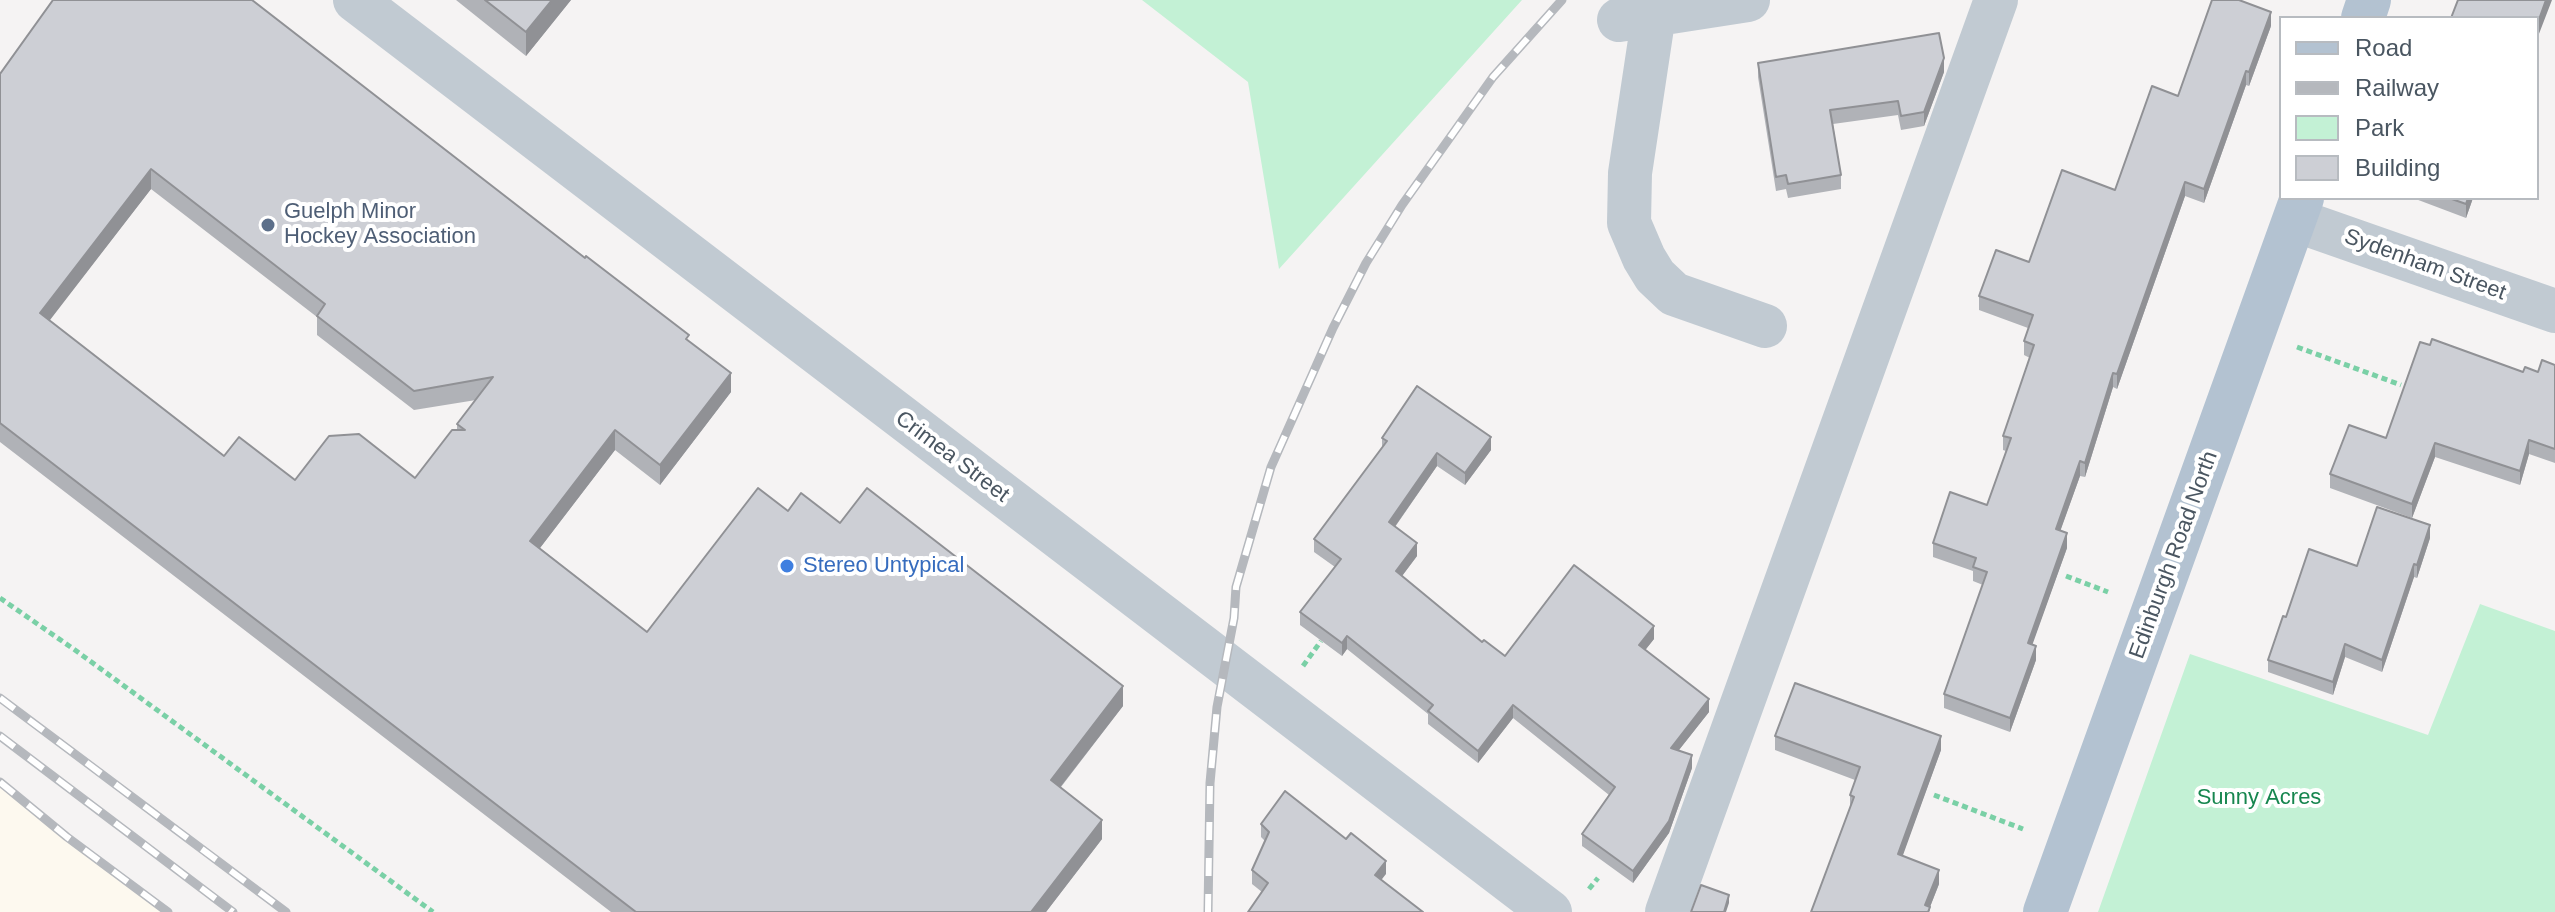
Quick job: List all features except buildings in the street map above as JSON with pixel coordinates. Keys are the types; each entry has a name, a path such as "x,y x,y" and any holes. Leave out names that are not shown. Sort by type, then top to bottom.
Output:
{"main road":[{"name":"Edinburgh Road North","path":"2045,912 2298,209"}],"street":[{"name":"Crimea Street","path":"355,0 1550,912"},
{"path":"1748,0 1636,17 1629,223 1655,276 1674,294 1765,326"},
{"path":"1667,912 1996,0"},
{"name":"Sydenham Street","path":"2298,209 2555,311"}],"path":[{"path":"2296,347 2401,385"},
{"path":"2066,576 2108,592"},
{"path":"0,598 433,912"},
{"path":"1296,676 1321,641"},
{"path":"1934,795 2023,829"}],"shaded area":[{"path":"0,788 173,912 0,912"}],"green space":[{"path":"1142,0 1522,0 1279,269 1248,82"},
{"name":"Sunny Acres","path":"2480,604 2555,631 2555,912 2098,912 2190,654 2428,735"}],"railway":[{"path":"1208,912 1210,783 1217,707 1234,618 1236,587 1271,467 1333,328 1366,263 1402,205 1493,77 1562,0"},
{"path":"0,698 286,912"},
{"path":"0,736 233,912"},
{"path":"0,782 67,837 168,912"}],"place":[{"name":"Guelph Minor Hockey Association","path":"268,225"},
{"name":"Stereo Untypical","path":"787,566"}]}
